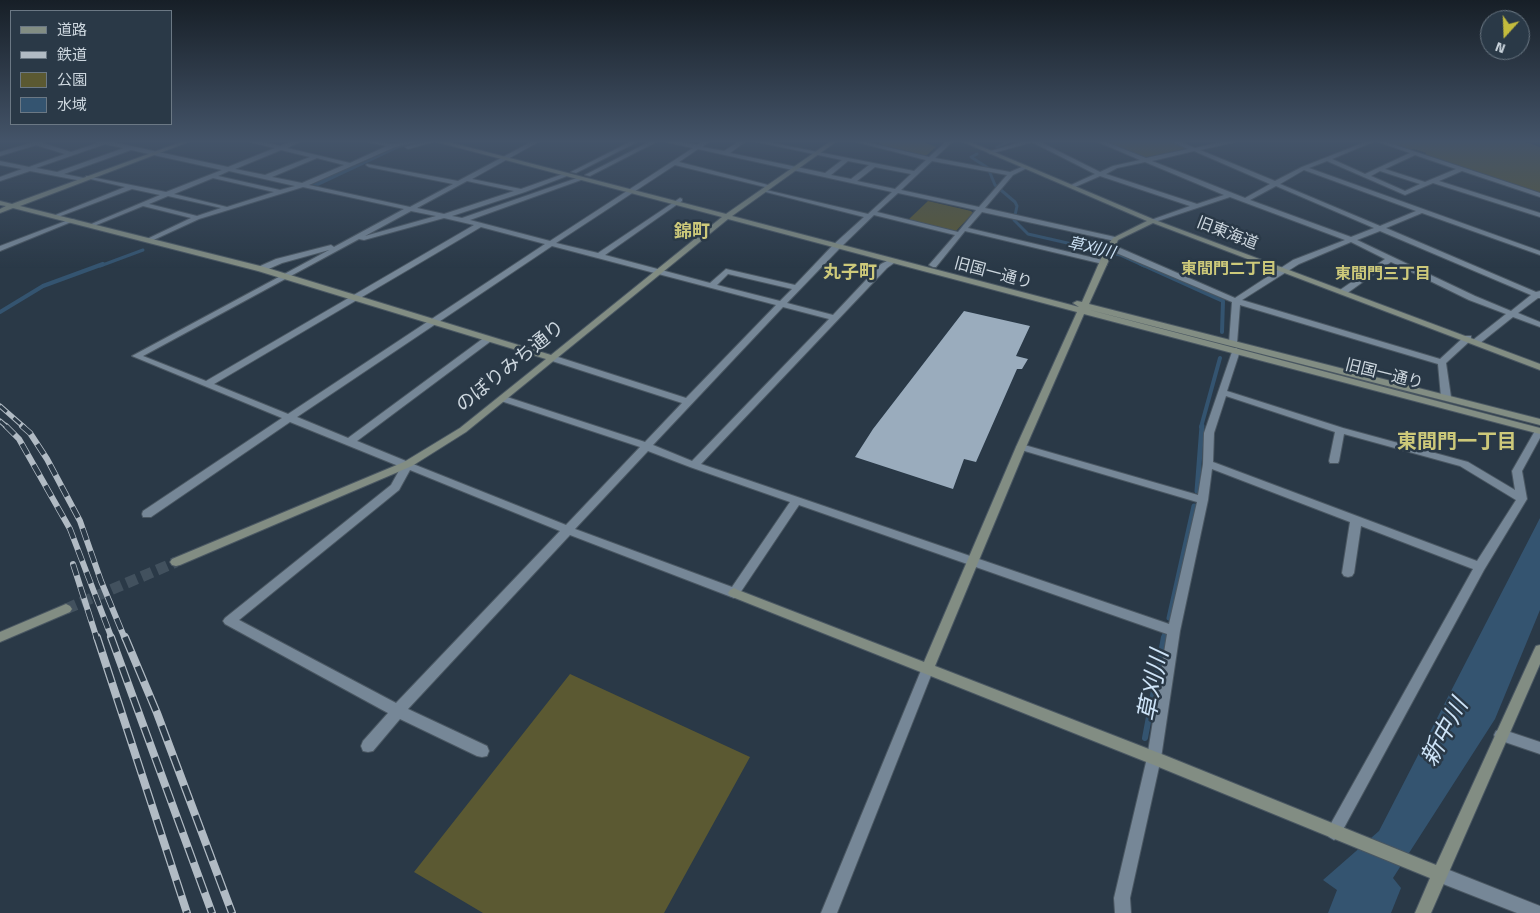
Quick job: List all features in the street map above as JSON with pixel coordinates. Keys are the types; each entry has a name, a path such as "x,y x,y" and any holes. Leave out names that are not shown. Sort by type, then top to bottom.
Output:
{"street":[{"path":"0,211 70,184"},
{"path":"114,184 225,208"},
{"path":"92,225 193,184"},
{"path":"244,184 279,192"},
{"path":"297,184 462,220 835,318"},
{"path":"149,240 196,218 307,184"},
{"path":"316,188 324,184"},
{"path":"456,184 136,356 408,464 567,530 928,668 1538,913"},
{"path":"489,184 525,191"},
{"path":"261,268 279,261 446,217 544,184"},
{"path":"462,220 555,184"},
{"name":"旧国一通り","path":"609,184 891,261 1084,308 1540,428"},
{"name":"旧国一通り","path":"613,184 632,190"},
{"path":"147,514 432,321 642,184"},
{"path":"750,184 871,215 962,231 1104,262"},
{"name":"のぼりみち通り","path":"176,562 408,464 463,430 504,399 727,216 772,184"},
{"path":"863,184 1113,243 1236,301 1442,362"},
{"path":"368,746 398,711 688,402 838,245 904,184"},
{"path":"933,265 1003,184"},
{"name":"旧東海道","path":"1067,184 1153,221 1540,367"},
{"path":"1073,186 1078,184"},
{"path":"1127,184 1196,206"},
{"path":"1202,184 1348,239 1472,298 1540,325"},
{"path":"1246,200 1273,184 1379,226 1539,294"},
{"path":"1347,184 1540,252"},
{"path":"1383,184 1405,193 1425,184"},
{"path":"1441,184 1540,215"},
{"path":"1505,184 1540,195"},
{"path":"56,216 131,187"},
{"path":"829,913 1020,447 1113,243 1153,221 1230,195"},
{"path":"599,256 677,202"},
{"path":"0,203 261,268 688,402"},
{"path":"142,204 196,218"},
{"path":"1236,301 1282,269 1379,226 1422,211"},
{"path":"0,249 72,220"},
{"path":"208,384 479,225"},
{"path":"0,239 16,243"},
{"name":"旧国一通り","path":"838,245 933,265 1084,308"},
{"path":"1343,292 1390,259"},
{"path":"694,465 891,261"},
{"path":"711,286 726,272 797,288"},
{"path":"1442,362 1539,294"},
{"path":"1123,913 1122,898 1154,758 1174,631 1203,500 1208,464 1209,433 1234,347 1236,301"},
{"path":"351,441 488,340"},
{"name":"旧国一通り","path":"1234,347 1446,397 1540,428"},
{"path":"1442,362 1446,397"},
{"path":"1222,392 1340,430 1464,464 1522,499"},
{"path":"504,399 1174,631"},
{"path":"1334,832 1480,567 1522,499 1516,471 1540,428"},
{"path":"1334,461 1340,430"},
{"path":"1020,447 1203,500"},
{"path":"408,464 395,487 229,621 398,711 482,751"},
{"path":"1208,464 1480,567"},
{"path":"734,593 797,500"},
{"path":"1348,573 1356,520"},
{"path":"0,637 66,608"},
{"path":"1422,913 1540,650"},
{"path":"1501,735 1540,748"}],"green space":[{"path":"1509,184 1540,184 1540,194"},
{"path":"928,201 973,213 956,231 908,220"},
{"path":"570,674 750,757 664,913 483,913 414,872"}],"water":[{"path":"314,184 323,184 318,186 312,185"},
{"name":"新中川","path":"1540,518 1540,610 1495,719 1393,878 1401,888 1391,913 1328,913 1337,890 1323,880 1379,831"}],"building":[{"path":"964,311 1030,326 1016,356 1028,359 1022,369 1017,369 976,462 964,459 953,489 855,457 873,429"}],"waterway":[{"name":"草刈川","path":"994,184 1015,202 1017,206 1014,220 1028,234 1120,255 1144,266"},
{"path":"100,266 143,250"},
{"path":"0,312 43,286 103,264"},
{"name":"草刈川","path":"1141,264 1223,301 1222,332"},
{"name":"草刈川","path":"1201,427 1220,358"},
{"name":"草刈川","path":"1197,491 1202,426"},
{"name":"草刈川","path":"1169,618 1194,506"},
{"name":"草刈川","path":"1164,639 1165,633"},
{"name":"草刈川","path":"1145,738 1164,637"}],"tunnel":[{"path":"66,609 176,562"}],"railway":[{"path":"0,406 24,427"},
{"path":"0,421 7,427"},
{"path":"22,426 30,433 47,459 80,521 101,581 125,639"},
{"path":"7,427 19,439 70,529 112,639"},
{"path":"73,564 97,639"},
{"path":"97,637 187,913"},
{"path":"111,637 212,913"},
{"path":"125,637 157,713 232,913"}],"district":[{"name":"錦町","path":"692,233"},
{"name":"東間門二丁目","path":"1229,270"},
{"name":"丸子町","path":"850,274"},
{"name":"東間門三丁目","path":"1383,275"},
{"name":"東間門一丁目","path":"1457,443"}]}
